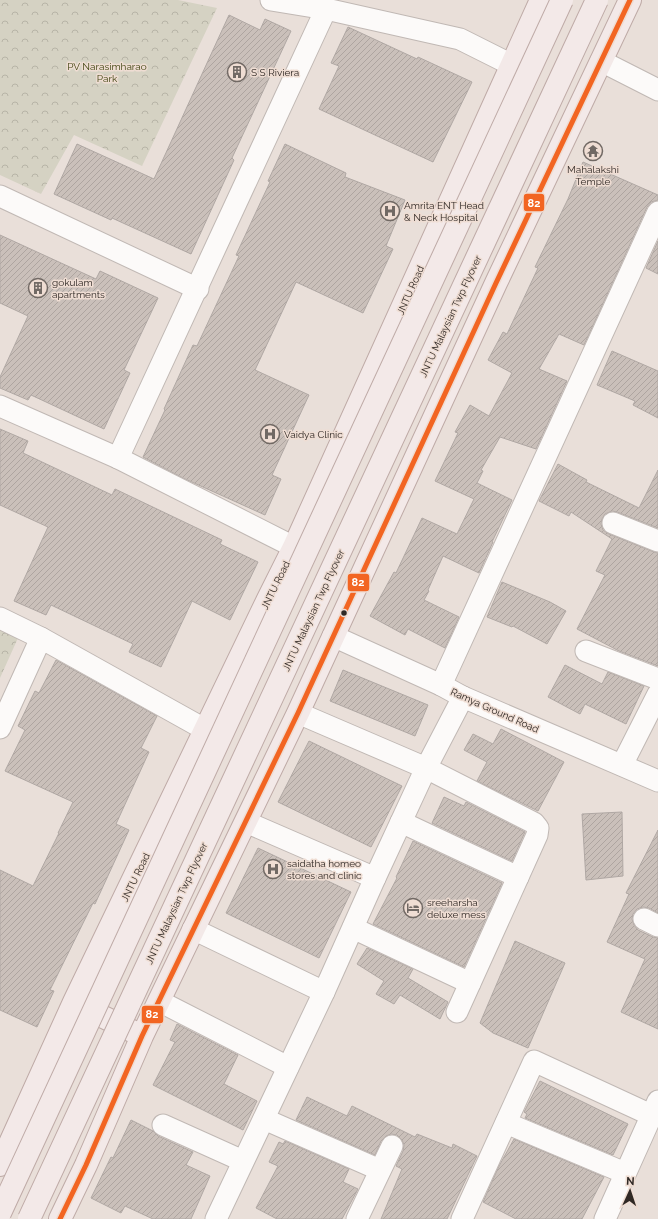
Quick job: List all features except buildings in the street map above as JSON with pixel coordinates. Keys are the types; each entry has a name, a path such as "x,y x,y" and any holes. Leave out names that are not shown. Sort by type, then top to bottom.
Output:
{"main road":[{"name":"JNTU Road","path":"0,1165 74,1002 294,547 541,0"},
{"path":"0,1213 562,0"},
{"name":"JNTU Malaysian Twp Flyover","path":"29,1219 597,0"},
{"path":"64,1218 142,1036 298,713 496,283 630,0"},
{"path":"74,1002 142,1036"}],"street":[{"path":"271,0 326,10 460,39 512,65"},
{"path":"118,458 198,289 326,10"},
{"path":"601,62 658,90"},
{"path":"0,196 198,289"},
{"path":"441,685 658,212"},
{"path":"0,406 118,458 294,547"},
{"path":"613,523 658,542"},
{"path":"0,618 41,638 206,730"},
{"name":"Ramya Ground Road","path":"333,636 441,685 463,697 658,781"},
{"path":"0,728 41,638"},
{"path":"586,651 658,679"},
{"path":"622,765 658,694"},
{"path":"222,1217 243,1162 324,992 374,878 426,768 463,697"},
{"path":"298,713 426,768 534,823 538,828 537,835 457,1012"},
{"path":"246,822 374,878"},
{"path":"401,822 518,877"},
{"path":"352,928 470,983"},
{"path":"193,929 324,992"},
{"path":"159,1001 288,1067"},
{"path":"469,1217 506,1123 534,1061 654,1108 605,1219"},
{"path":"264,1119 380,1170"},
{"path":"506,1123 625,1174"},
{"path":"163,1125 243,1162"},
{"path":"357,1219 392,1146"}],"green space":[{"name":"PV Narasimharao Park","path":"0,0 178,0 217,8 142,166 74,135 41,194 0,175"},
{"path":"0,629 18,638 0,678"}],"transit line":[{"name":"82","path":"60,1219 86,1165 142,1036 298,713 496,283 630,0"}],"place":[{"name":"S S Riviera","path":"237,72"},
{"name":"Mahalakshi Temple","path":"593,151"},
{"name":"Amrita ENT Head & Neck Hospital","path":"390,211"},
{"name":"gokulam apartments","path":"38,288"},
{"name":"Vaidya Clinic","path":"270,434"},
{"name":"saidatha homeo stores and clinic","path":"273,869"},
{"name":"sreeharsha deluxe mess","path":"413,908"}]}
